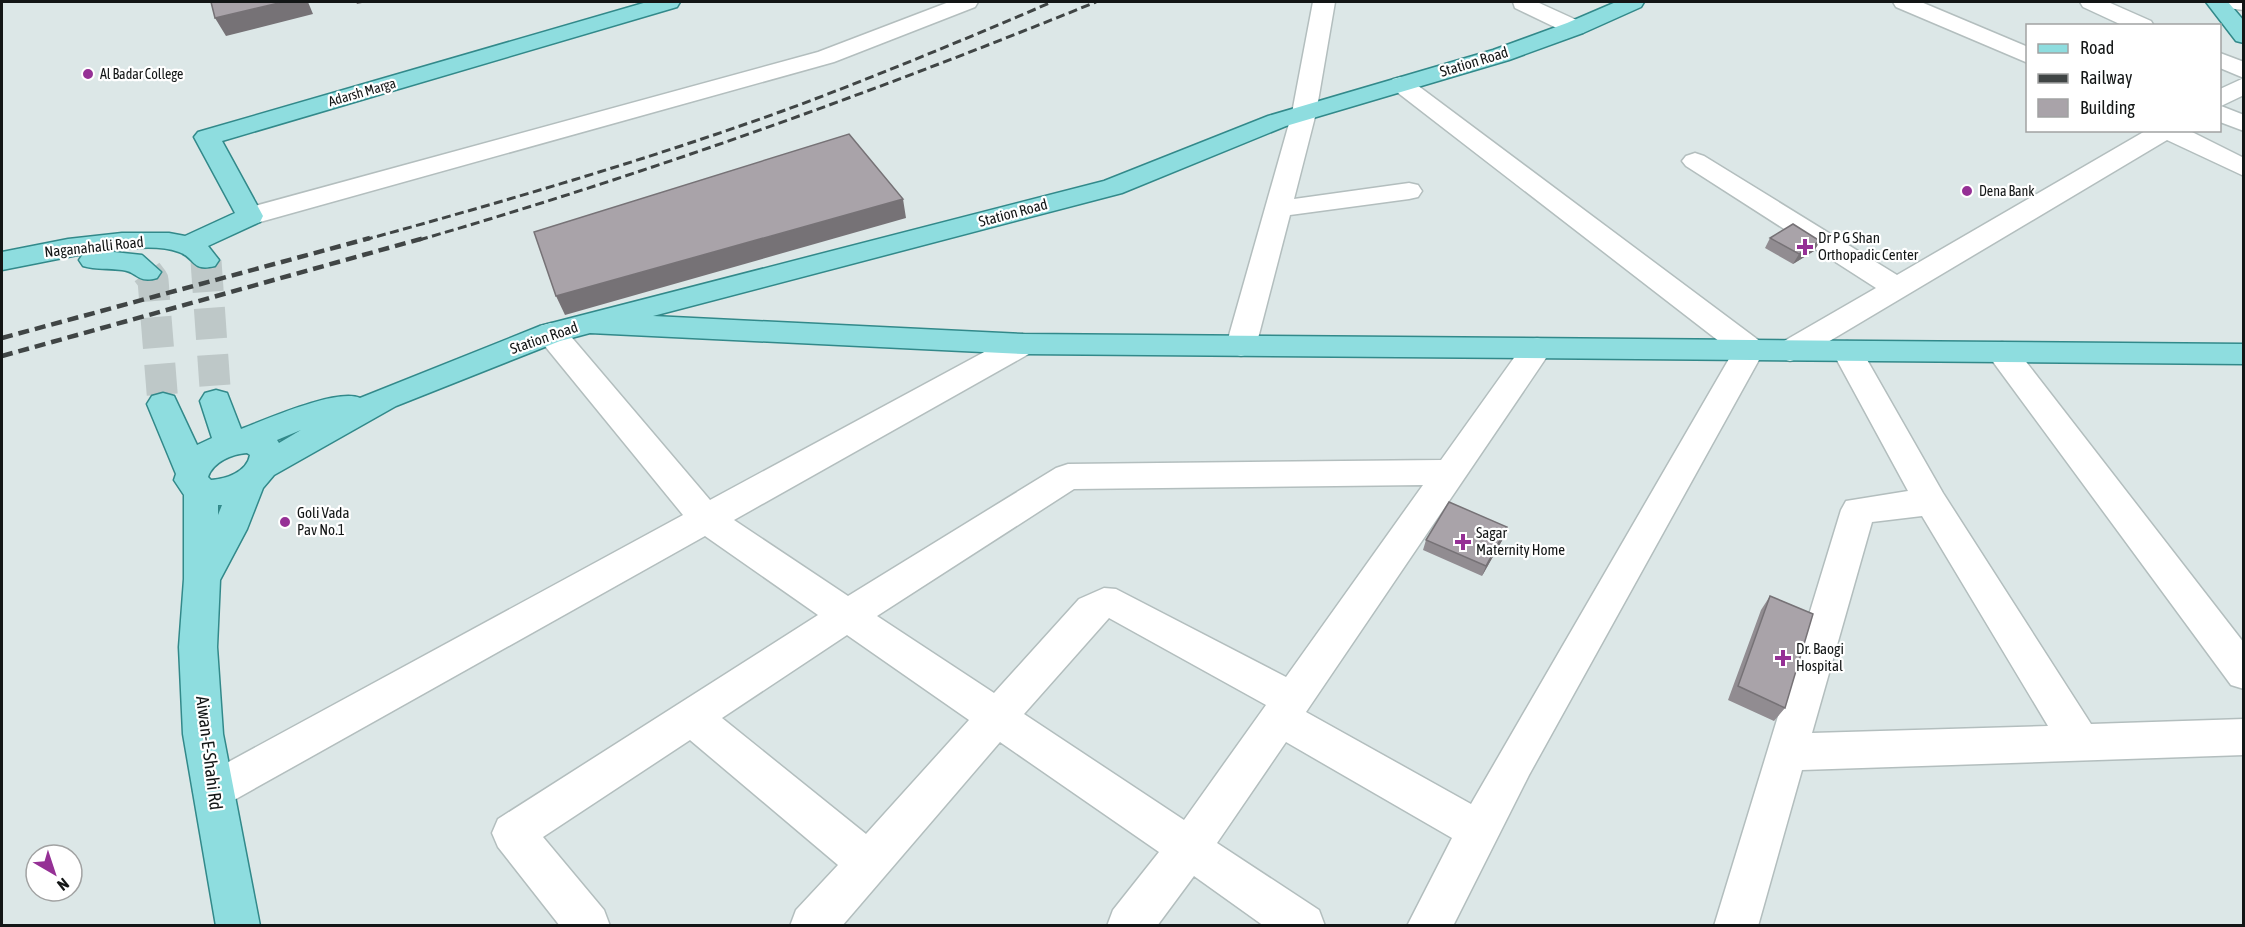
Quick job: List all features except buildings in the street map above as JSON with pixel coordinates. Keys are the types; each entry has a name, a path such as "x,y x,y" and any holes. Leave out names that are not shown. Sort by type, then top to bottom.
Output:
{"main road":[{"name":"Adarsh Marga","path":"250,216 207,137 669,2"},
{"name":"Station Road","path":"385,398 551,333 1113,187 1277,121 1501,55 1575,28 1633,2"},
{"path":"2217,2 2244,36"},
{"name":"Naganahalli Road","path":"2,261 85,245 138,241 197,253 250,216"},
{"path":"2,271 66,262 119,259 132,261 147,272"},
{"path":"590,323 1023,344 2244,354"},
{"path":"197,481 207,455 323,410 385,398"},
{"path":"164,404 197,481 224,491 385,398"},
{"path":"216,401 237,442"},
{"path":"202,579 230,529 267,450 253,441 237,442"},
{"name":"Aiwan-E-Shahi Rd","path":"197,481 202,579 198,647 203,734 238,926"}],"street":[{"path":"250,216 826,57 968,2"},
{"path":"1241,346 1304,113 1324,2"},
{"path":"1523,2 1575,28"},
{"path":"1904,2 2026,55"},
{"path":"2091,2 2139,24"},
{"path":"2226,2 2244,4"},
{"path":"2221,60 2244,71"},
{"path":"1401,84 1750,349 1515,762 1429,926"},
{"path":"2221,98 2244,85"},
{"path":"2221,113 2244,124"},
{"path":"1790,351 2164,132"},
{"path":"2171,132 2244,168"},
{"path":"1695,161 1897,288"},
{"path":"1278,208 1409,190"},
{"path":"551,333 706,519 1303,926"},
{"path":"213,791 1023,344"},
{"path":"1129,926 1190,848 1537,348"},
{"path":"1846,351 1931,502 2080,742"},
{"path":"2002,352 2244,673"},
{"path":"588,926 513,832 848,615 1068,477 1451,472"},
{"path":"1736,926 1858,510 1931,502"},
{"path":"812,926 866,861 998,718 1092,610 1104,603 1116,604 1479,831"},
{"path":"691,717 866,861"},
{"path":"1787,752 2244,738"}],"tunnel":[{"path":"206,261 216,401"},
{"path":"147,272 153,280 163,404"}],"railway":[{"path":"364,240 583,177 746,124 863,80 1052,2"},
{"path":"419,240 591,187 761,130 929,68 1096,2"},
{"path":"2,338 370,238"},
{"path":"2,356 424,238"}],"place":[{"name":"Al Badar College","path":"88,74"},
{"name":"Dena Bank","path":"1967,191"},
{"name":"Dr P G Shan Orthopadic Center","path":"1805,247"},
{"name":"Goli Vada Pav No.1","path":"285,522"},
{"name":"Sagar Maternity Home","path":"1463,542"},
{"name":"Dr. Baogi Hospital","path":"1783,658"}]}
